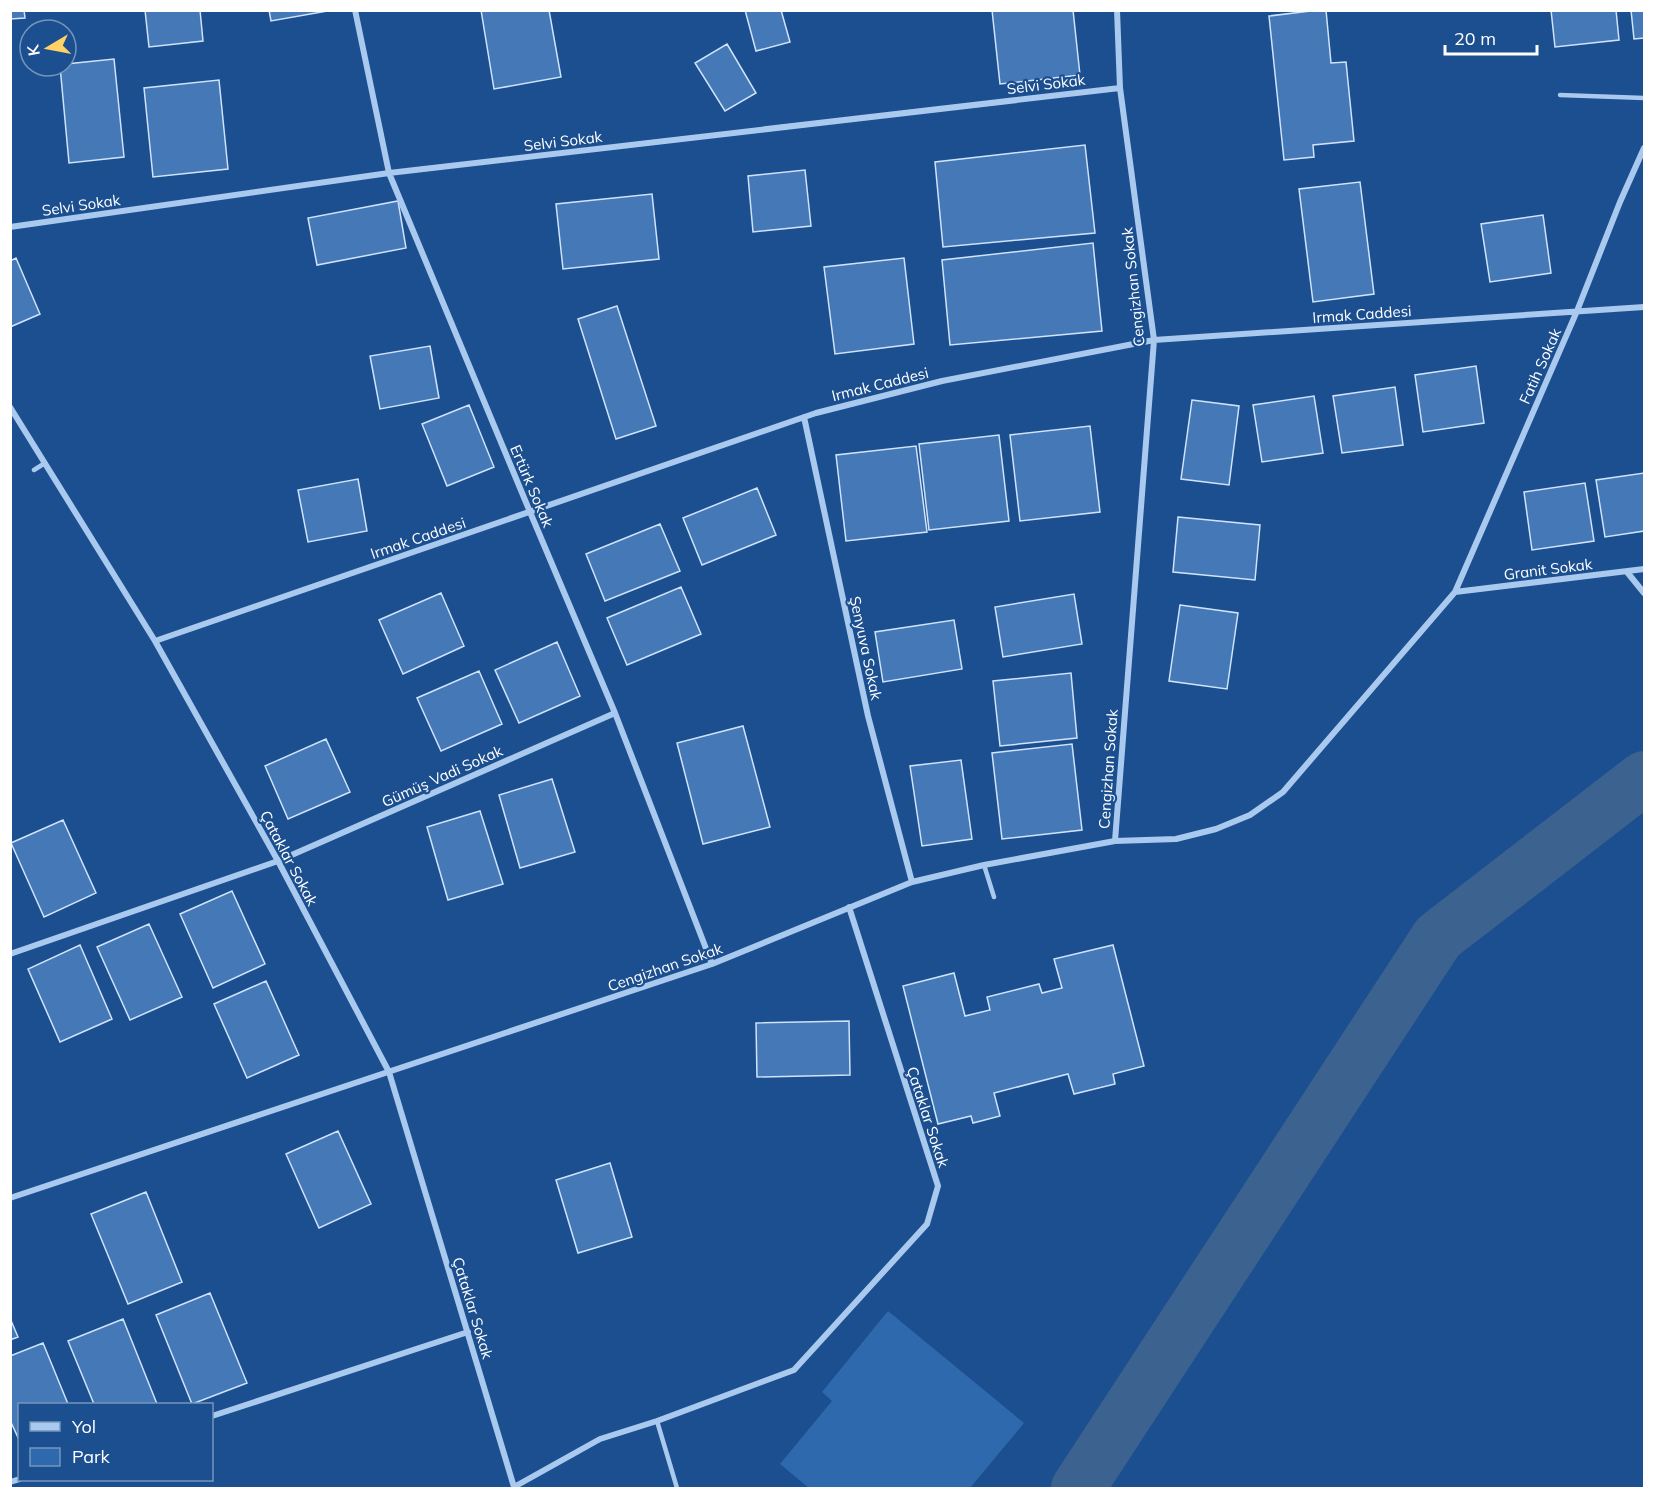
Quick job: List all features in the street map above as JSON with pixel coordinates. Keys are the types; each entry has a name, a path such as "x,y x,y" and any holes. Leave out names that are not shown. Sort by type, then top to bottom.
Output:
{"street":[{"name":"Ertürk Sokak","path":"355,10 388,173 615,713 712,964"},
{"name":"Cengizhan Sokak","path":"10,1198 712,964 912,882 984,865 1115,841 1154,340 1120,88 1117,10"},
{"name":"Selvi Sokak","path":"10,227 388,173 1120,88"},
{"name":"Fatih Sokak","path":"1115,841 1176,839 1216,829 1250,815 1283,792 1455,592 1577,311 1644,148"},
{"name":"Irmak Caddesi","path":"155,641 816,413 942,381 1154,340 1644,307"},
{"name":"Çataklar Sokak","path":"10,407 155,641 278,861 389,1072 514,1488 600,1439 657,1421 794,1370 927,1224 938,1186 849,907"},
{"name":"Şenyuva Sokak","path":"804,417 868,716 912,882"},
{"name":"Granit Sokak","path":"1455,592 1644,569"},
{"path":"1627,572 1644,592"},
{"name":"Gümüş Vadi Sokak","path":"10,954 278,861 615,713"},
{"path":"213,1416 468,1332"}],"lane":[{"path":"1560,95 1644,98"},
{"path":"34,470 45,463"},
{"path":"984,865 994,897"},
{"path":"657,1421 677,1488"}],"green space":[{"path":"888,1311 1024,1423 970,1488 809,1488 780,1464 832,1401 822,1392"}],"building":[{"path":"10,10 24,10 25,18 10,19"},
{"path":"145,10 200,10 203,41 149,47"},
{"path":"269,10 333,10 271,21"},
{"path":"481,10 549,10 561,77 494,89"},
{"path":"745,10 781,10 790,42 756,51"},
{"path":"992,10 1073,10 1080,75 1000,84"},
{"path":"1326,10 1331,63 1346,62 1354,141 1313,145 1314,157 1284,160 1269,16"},
{"path":"1551,10 1616,10 1619,40 1555,47"},
{"path":"1631,10 1644,10 1644,38 1634,39"},
{"path":"727,44 756,93 725,111 695,63"},
{"path":"114,59 124,157 69,163 61,78 78,78 78,63"},
{"path":"219,80 228,169 153,177 144,88"},
{"path":"1085,145 1095,233 943,247 935,162"},
{"path":"805,170 811,226 753,232 748,176"},
{"path":"1360,182 1374,294 1313,302 1299,189"},
{"path":"652,194 659,259 563,269 556,204"},
{"path":"398,201 406,248 317,265 308,218"},
{"path":"1543,215 1551,273 1490,282 1481,224"},
{"path":"1093,243 1102,331 950,345 942,260"},
{"path":"16,258 40,314 10,327 10,261"},
{"path":"904,258 914,344 835,354 824,267"},
{"path":"617,306 656,426 616,439 578,319"},
{"path":"430,346 439,398 380,409 370,356"},
{"path":"1476,366 1484,423 1423,432 1415,375"},
{"path":"1395,387 1403,445 1342,453 1333,396"},
{"path":"1314,396 1323,453 1262,462 1253,405"},
{"path":"1192,400 1239,406 1229,485 1181,479"},
{"path":"469,405 494,467 447,486 422,424"},
{"path":"1090,426 1100,512 1020,521 1010,435"},
{"path":"999,435 1009,521 929,530 919,444"},
{"path":"916,446 927,532 846,541 836,455"},
{"path":"1644,473 1644,531 1605,537 1596,480"},
{"path":"358,479 367,531 308,542 298,490"},
{"path":"1585,483 1594,541 1532,550 1524,492"},
{"path":"757,488 776,535 702,565 683,518"},
{"path":"1178,517 1260,525 1255,580 1173,572"},
{"path":"660,524 680,571 605,601 586,554"},
{"path":"681,587 701,634 627,665 607,618"},
{"path":"441,593 464,646 403,674 379,620"},
{"path":"1074,594 1082,644 1003,657 995,607"},
{"path":"1180,605 1238,613 1227,689 1169,681"},
{"path":"954,620 962,669 883,682 875,632"},
{"path":"557,642 580,696 519,723 495,670"},
{"path":"479,671 502,724 441,751 417,698"},
{"path":"1071,673 1077,738 1000,746 993,681"},
{"path":"743,726 770,827 703,844 677,743"},
{"path":"326,739 350,792 288,819 265,766"},
{"path":"1072,744 1082,830 1002,839 992,753"},
{"path":"961,760 972,839 922,846 910,766"},
{"path":"552,779 575,852 520,868 499,795"},
{"path":"480,811 503,884 448,900 427,827"},
{"path":"63,820 96,893 44,917 11,843"},
{"path":"232,891 265,964 213,988 180,914"},
{"path":"149,924 182,997 130,1020 97,947"},
{"path":"80,945 112,1019 60,1042 28,969"},
{"path":"1113,945 1144,1066 1113,1074 1115,1084 1074,1094 1068,1074 994,1093 1000,1116 973,1123 971,1116 938,1124 903,986 954,973 965,1016 990,1010 987,997 1039,984 1042,993 1062,988 1054,959"},
{"path":"266,981 299,1055 247,1078 214,1004"},
{"path":"849,1021 850,1075 757,1077 756,1023"},
{"path":"338,1131 371,1204 319,1228 286,1154"},
{"path":"610,1163 632,1237 578,1253 556,1180"},
{"path":"146,1192 182,1282 128,1304 91,1214"},
{"path":"210,1293 247,1383 192,1403 156,1315"},
{"path":"10,1318 18,1337 10,1340"},
{"path":"123,1319 157,1403 94,1403 68,1341"},
{"path":"43,1343 68,1403 18,1403 18,1438 10,1420 10,1356"}],"waterway":[{"path":"1078,1488 1438,937 1644,778"}]}
